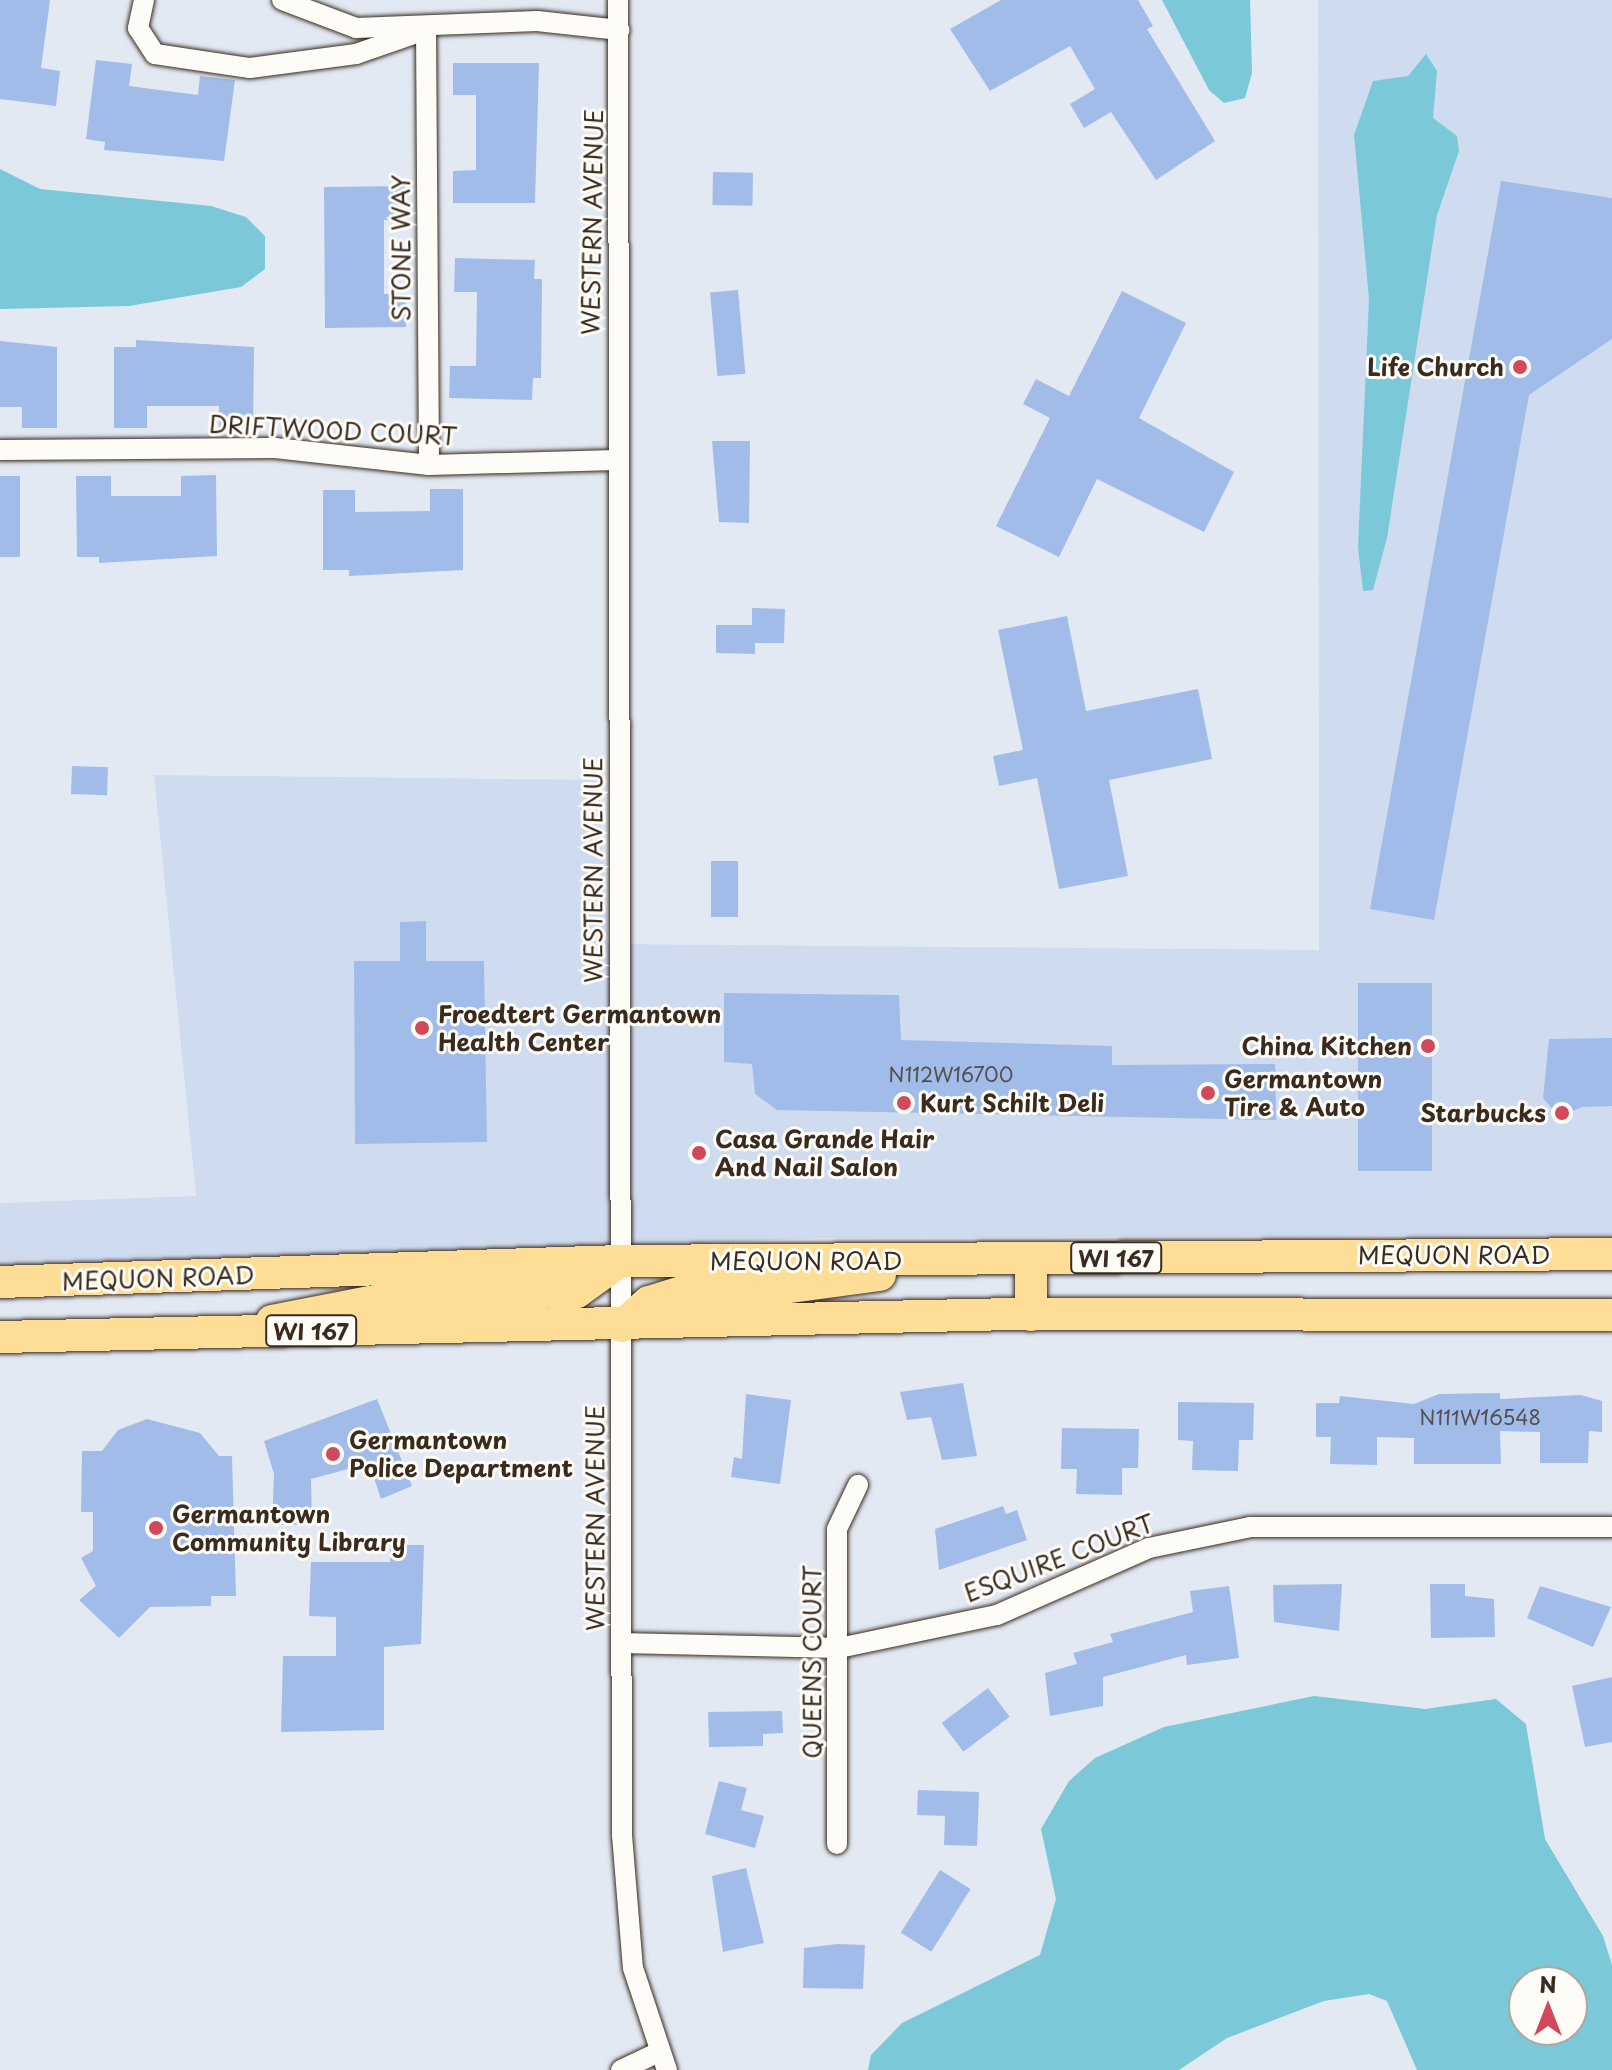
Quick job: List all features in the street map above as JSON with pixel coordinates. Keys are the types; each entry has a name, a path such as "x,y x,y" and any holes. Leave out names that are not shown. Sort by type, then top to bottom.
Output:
{"main road":[{"name":"MEQUON ROAD","path":"0,1282 620,1261 1612,1254"},
{"path":"1031,1259 1031,1315"},
{"path":"239,1333 302,1310 389,1298 577,1292 620,1261"},
{"path":"622,1326 649,1302 677,1293 852,1282 933,1261"},
{"name":"WI 167","path":"0,1337 1031,1315 1612,1315"}],"street":[{"path":"144,0 138,28 155,54 250,68 356,54 426,30"},
{"path":"282,0 356,28 426,30 537,21 620,30"},
{"name":"WESTERN AVENUE","path":"618,0 616,460 622,1835 632,1953 663,2061"},
{"name":"STONE WAY","path":"426,30 429,465"},
{"name":"DRIFTWOOD COURT","path":"0,450 275,448 429,465 616,460"},
{"name":"QUEENS COURT","path":"837,1844 837,1529 858,1485"},
{"name":"ESQUIRE COURT","path":"621,1643 839,1648 997,1615 1149,1548 1250,1527 1612,1527"},
{"path":"621,2070 663,2061"}],"shaded area":[{"path":"1318,0 1612,0 1612,1234 819,1238 0,1270 0,1203 196,1196 154,775 599,780 608,944 1319,950"}],"water":[{"path":"1162,0 1250,0 1252,73 1245,98 1224,103 1209,90"},
{"path":"1426,54 1437,71 1433,118 1457,136 1459,151 1437,215 1387,538 1373,590 1363,591 1358,547 1369,299 1354,135 1373,81 1408,76"},
{"path":"0,169 40,189 211,206 246,217 265,236 265,269 241,287 129,306 0,309"},
{"path":"1314,1696 1425,1709 1496,1699 1526,1724 1545,1839 1603,1936 1612,1965 1612,2070 1417,2070 1387,2001 1369,1994 1324,2001 1227,2038 1179,2070 868,2070 871,2055 902,2023 1040,1955 1056,1899 1041,1829 1069,1781 1095,1758 1164,1727"}],"building":[{"path":"0,0 50,0 41,68 60,71 56,106 0,99"},
{"path":"1001,0 1138,0 1153,26 1147,29 1215,141 1156,180 1111,112 1084,128 1070,104 1095,89 1070,46 990,91 950,29"},
{"path":"96,60 132,64 129,86 198,95 200,76 235,80 224,161 104,150 105,142 86,139"},
{"path":"453,63 539,63 535,203 453,203 453,171 476,170 476,95 453,95"},
{"path":"713,172 753,173 752,206 712,205"},
{"path":"1501,181 1612,198 1612,339 1529,395 1434,920 1370,909"},
{"path":"405,186 405,220 384,220 384,294 406,294 406,327 325,328 324,187"},
{"path":"455,258 535,260 534,279 542,279 541,378 533,378 532,400 449,398 450,366 476,366 477,292 454,292"},
{"path":"738,290 745,374 717,376 710,292"},
{"path":"1122,291 1186,323 1139,418 1234,472 1204,532 1097,479 1059,557 996,526 1050,418 1023,404 1036,379 1069,396"},
{"path":"136,340 254,347 253,428 219,427 219,406 147,406 147,428 114,428 114,347 136,347"},
{"path":"0,341 57,347 57,428 22,428 22,407 0,407"},
{"path":"712,441 750,441 749,523 719,522"},
{"path":"216,475 217,556 99,563 99,557 77,557 76,476 111,476 111,496 181,496 181,476"},
{"path":"0,476 20,476 20,557 0,557"},
{"path":"430,489 463,489 463,570 349,576 349,570 323,570 323,490 355,490 355,512 430,511"},
{"path":"752,608 785,609 784,643 755,643 755,654 716,653 716,625 752,625"},
{"path":"1067,616 1086,711 1198,689 1212,759 1109,780 1128,876 1059,889 1037,778 999,786 993,756 1023,750 998,630"},
{"path":"72,766 108,767 107,795 71,794"},
{"path":"711,861 738,861 738,917 711,917"},
{"name":"Froedtert Germantown Health Center","path":"426,921 426,961 484,961 487,1142 355,1144 354,961 400,961 400,922"},
{"path":"1358,983 1432,983 1432,1171 1358,1171"},
{"path":"724,993 899,995 901,1040 1112,1046 1112,1065 1275,1064 1276,1120 777,1110 755,1094 752,1064 724,1062"},
{"path":"1612,1038 1612,1106 1582,1107 1559,1117 1543,1098 1549,1039"},
{"path":"963,1383 977,1456 942,1460 931,1417 907,1420 900,1392"},
{"path":"1500,1393 1500,1399 1581,1395 1602,1401 1602,1432 1589,1431 1588,1463 1540,1463 1540,1432 1500,1431 1501,1464 1414,1464 1414,1438 1377,1437 1377,1465 1330,1464 1331,1437 1316,1437 1316,1403 1339,1403 1340,1396 1414,1404 1439,1394"},
{"path":"746,1394 791,1400 780,1484 731,1477 734,1457 742,1459"},
{"name":"Germantown Police Department","path":"377,1399 412,1486 381,1499 370,1466 311,1479 312,1525 272,1525 274,1474 264,1441"},
{"path":"1178,1402 1254,1403 1253,1440 1239,1440 1238,1471 1192,1470 1193,1441 1178,1440"},
{"name":"Germantown Community Library","path":"147,1419 200,1433 219,1456 232,1456 236,1596 211,1596 211,1606 150,1607 119,1638 79,1600 96,1586 81,1558 93,1551 93,1512 81,1512 82,1451 102,1451 118,1430"},
{"path":"1062,1428 1139,1429 1138,1468 1122,1468 1122,1495 1076,1494 1077,1469 1061,1469"},
{"path":"1003,1506 1006,1514 1017,1510 1027,1540 939,1570 935,1529"},
{"path":"390,1545 424,1545 421,1644 384,1647 384,1730 281,1732 283,1656 336,1656 336,1617 309,1616 311,1562 390,1562"},
{"path":"1342,1584 1339,1631 1274,1622 1273,1585"},
{"path":"1430,1584 1465,1584 1465,1596 1494,1599 1495,1637 1431,1638"},
{"path":"1229,1586 1239,1658 1187,1665 1186,1655 1103,1677 1103,1706 1050,1716 1045,1673 1077,1664 1073,1653 1113,1642 1110,1634 1193,1612 1190,1591"},
{"path":"1540,1586 1611,1607 1593,1647 1527,1618"},
{"path":"1612,1677 1612,1742 1585,1747 1572,1686"},
{"path":"988,1688 1010,1717 963,1752 942,1723"},
{"path":"782,1711 783,1733 763,1734 763,1746 709,1747 708,1712"},
{"path":"719,1781 747,1788 741,1810 764,1816 755,1848 705,1834"},
{"path":"918,1790 979,1792 977,1846 944,1845 945,1816 917,1815"},
{"path":"746,1868 764,1943 723,1952 712,1876"},
{"path":"940,1870 971,1889 931,1952 901,1933"},
{"path":"865,1945 863,1989 803,1988 804,1948"}],"place":[{"name":"Life Church","path":"1520,367"},
{"name":"Froedtert Germantown Health Center","path":"422,1028"},
{"name":"China Kitchen","path":"1428,1046"},
{"name":"Germantown Tire & Auto","path":"1208,1093"},
{"name":"Kurt Schilt Deli","path":"904,1103"},
{"name":"Starbucks","path":"1562,1113"},
{"name":"Casa Grande Hair And Nail Salon","path":"699,1153"},
{"name":"Germantown Police Department","path":"333,1454"},
{"name":"Germantown Community Library","path":"156,1528"}]}
